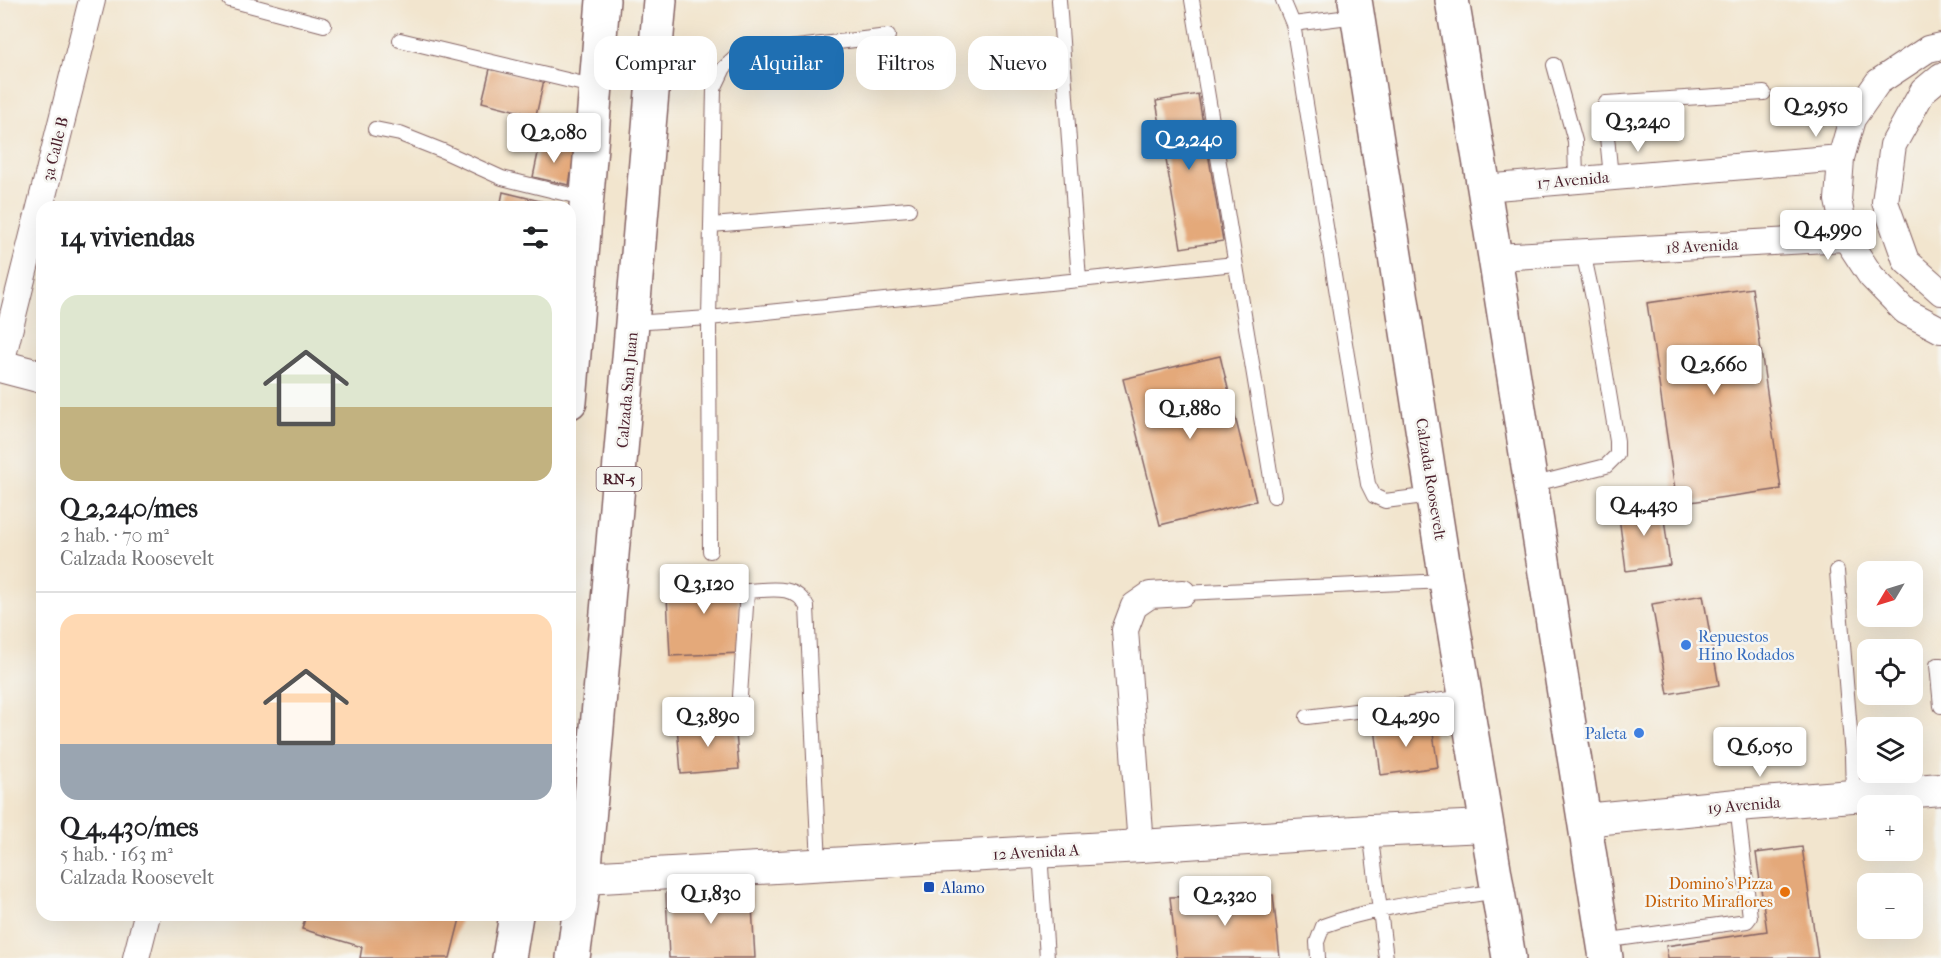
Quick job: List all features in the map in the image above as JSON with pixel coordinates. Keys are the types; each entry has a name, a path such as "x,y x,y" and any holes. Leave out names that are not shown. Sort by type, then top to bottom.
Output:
{"main road":[{"path":"600,36 602,0"},
{"name":"Calzada San Juan","path":"573,958 584,878 660,0"},
{"path":"1452,0 1484,188 1604,949"},
{"name":"Calzada Roosevelt","path":"1356,8 1446,581 1509,958"},
{"path":"576,265 586,199 596,90"},
{"path":"509,958 515,921"}],"street":[{"name":"3a Calle B","path":"41,201 92,0"},
{"path":"1941,46 1928,48 1878,82 1852,119 1841,158 1838,200 1846,238 1871,276 1905,311 1941,330"},
{"path":"1941,76 1923,90 1893,145 1886,202 1906,261 1941,292"},
{"name":"17 Avenida","path":"1484,188 1841,158"},
{"name":"3a Calle B","path":"0,366 36,223"},
{"name":"18 Avenida","path":"1495,257 1846,238"},
{"path":"0,366 36,375"},
{"path":"1141,846 1125,630 1134,606 1150,595 1183,593"},
{"name":"19 Avenida","path":"1584,820 1941,789"},
{"name":"12 Avenida A","path":"584,878 1487,826"},
{"path":"136,958 145,921"}],"lane":[{"path":"230,0 324,25"},
{"path":"1059,0 1079,280"},
{"path":"1192,0 1274,496"},
{"path":"1283,0 1293,24 1368,484 1374,496 1385,501 1434,495"},
{"path":"1293,24 1356,8"},
{"path":"400,40 594,87"},
{"path":"710,551 709,318 714,89 724,68 739,54 856,40"},
{"path":"1554,65 1575,141 1576,180"},
{"path":"1611,177 1604,107 1606,104 1764,93"},
{"path":"375,129 400,134 502,178 586,199"},
{"path":"711,225 909,209"},
{"path":"1531,485 1606,466 1617,455 1614,418 1583,252"},
{"path":"632,323 709,318 1235,264"},
{"path":"1837,572 1853,795"},
{"path":"1183,593 1446,581"},
{"path":"740,696 747,591 789,590 797,593 803,598 807,607 819,864"},
{"path":"1941,665 1937,665 1941,706"},
{"path":"1307,717 1467,697"},
{"path":"1604,949 1747,921 1750,917 1737,805"},
{"path":"1370,831 1378,910 1386,958"},
{"path":"1040,852 1047,958"},
{"path":"1318,958 1317,942 1323,926 1378,910 1498,891"}],"building":[{"path":"490,69 544,80 536,116 482,102"},
{"path":"1198,94 1223,241 1181,248 1156,101"},
{"path":"540,144 575,151 569,185 533,177"},
{"path":"503,192 540,201 501,201"},
{"path":"1752,288 1781,489 1677,504 1647,303"},
{"path":"1220,356 1256,501 1160,525 1123,379"},
{"path":"1662,503 1670,565 1626,571 1618,509"},
{"path":"737,573 741,653 670,656 666,577"},
{"name":"Repuestos Hino Rodados","path":"1703,595 1719,685 1668,694 1652,604"},
{"path":"1431,720 1438,767 1381,775 1375,728"},
{"path":"735,721 739,769 681,774 677,726"},
{"name":"Domino's Pizza Distrito Miraflores","path":"1802,847 1818,958 1668,958 1666,946 1767,931 1756,853"},
{"path":"751,889 755,958 669,958 666,893"},
{"path":"1273,895 1280,958 1177,958 1170,897"},
{"path":"304,921 459,921 450,958 360,958 362,947 302,929"}],"place":[{"name":"Repuestos Hino Rodados","path":"1686,645"},
{"name":"Paleta","path":"1639,733"},
{"name":"Alamo","path":"929,887"},
{"name":"Domino's Pizza Distrito Miraflores","path":"1785,892"}]}
